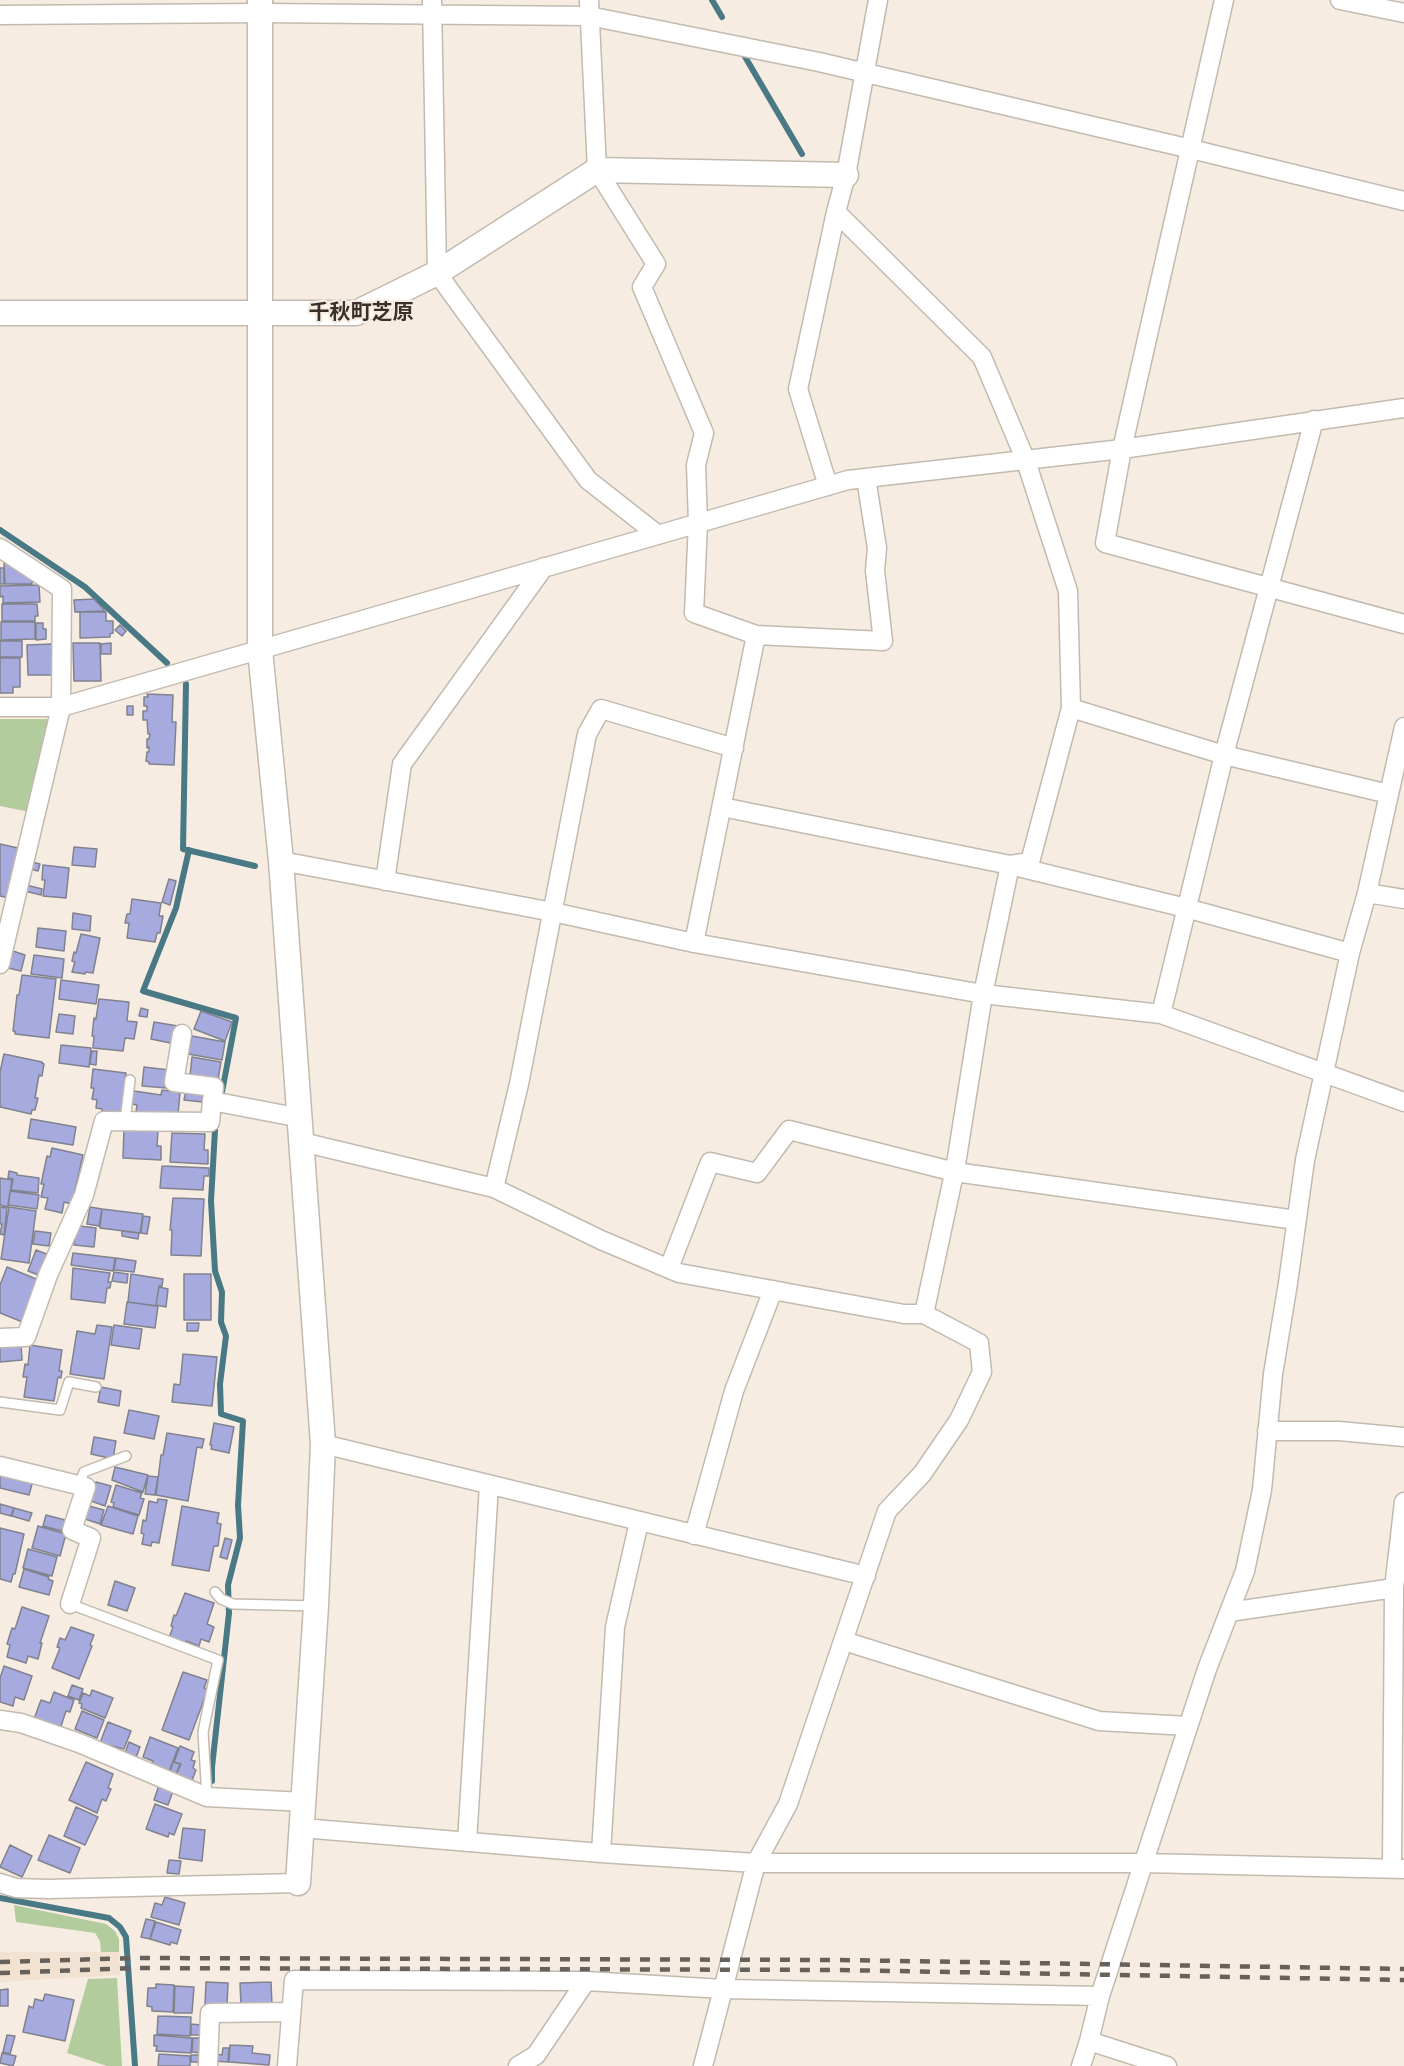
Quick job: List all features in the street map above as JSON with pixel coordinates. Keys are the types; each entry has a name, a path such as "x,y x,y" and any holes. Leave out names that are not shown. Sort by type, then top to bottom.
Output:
{"street":[{"path":"828,486 798,389 846,175 878,0"},
{"path":"1224,0 1122,449 1105,543 1404,624"},
{"path":"1340,0 1404,13"},
{"path":"0,15 260,7 589,8 1191,148 1404,201"},
{"path":"0,1883 16,1888 48,1889 298,1883 316,1606 323,1444 281,861 260,650 260,7"},
{"path":"432,7 437,273 588,480 658,535"},
{"path":"589,8 597,170 656,264 642,287 704,433 696,465 698,523 694,613 756,634 883,641 875,571 877,548 866,478"},
{"path":"0,313 356,314 437,273 597,170 846,175"},
{"path":"836,212 982,357 1026,461 1068,591 1071,708 1030,862 1010,866"},
{"path":"0,707 61,707 848,480 1122,449 1404,408"},
{"path":"1161,1014 1224,755 1314,420"},
{"path":"0,548 62,589 61,707 0,964"},
{"path":"385,881 402,764 544,567"},
{"path":"694,944 756,634"},
{"path":"1071,708 1224,755 1389,794"},
{"path":"494,1188 519,1084 587,734 601,709 734,748"},
{"path":"1081,2066 1100,1996 1188,1726 1247,1560 1262,1490 1273,1374 1305,1160 1323,1071 1404,727"},
{"path":"722,807 1010,866 1186,908 1350,953"},
{"path":"281,861 553,912 694,944 983,994 1161,1014 1404,1102"},
{"path":"924,1314 955,1172 983,994 1010,866"},
{"path":"1366,893 1404,898"},
{"path":"0,1338 26,1337 48,1275 84,1195 104,1121 210,1122 214,1087 174,1082 182,1034"},
{"path":"212,1101 494,1188 601,1240 679,1273 904,1314 924,1314 979,1343 982,1371 959,1420 922,1474 887,1511 788,1804 756,1863 703,2066"},
{"path":"669,1268 710,1162 757,1173 789,1130 955,1172 1296,1220"},
{"path":"694,1535 734,1391 773,1290"},
{"path":"1267,1431 1339,1431 1404,1437"},
{"path":"323,1444 866,1576"},
{"path":"0,1466 86,1487 72,1530 91,1538 70,1604"},
{"path":"467,1842 489,1485"},
{"path":"302,1828 602,1853 756,1863 1144,1863 1398,1868 1394,1588 1404,1502"},
{"path":"602,1853 615,1627 639,1522"},
{"path":"1229,1612 1394,1588"},
{"path":"844,1641 1099,1721 1188,1726"},
{"path":"0,1720 21,1723 79,1743 207,1797 303,1802"},
{"path":"286,2066 294,1980 586,1981 724,1989 1100,1996"},
{"path":"519,2066 536,2055 586,1981"},
{"path":"208,2066 210,2013 291,2012"},
{"path":"1089,2041 1167,2066"}],"lane":[{"path":"125,1121 130,1080"},
{"path":"0,1402 60,1410 69,1382 96,1387"},
{"path":"79,1485 84,1472 126,1456"},
{"path":"218,1595 233,1604 316,1606"},
{"path":"70,1604 218,1660 203,1732 207,1797"}],"shaded area":[{"path":"0,1952 119,1952 120,1975 0,1982"}],"green space":[{"path":"0,719 47,719 51,726 30,812 0,806"},
{"path":"14,1905 106,1924 115,1931 119,1939 119,1952 101,1952 100,1941 95,1933 16,1922"},
{"path":"117,1978 122,2066 107,2066 67,2053 88,1979"}],"building":[{"path":"4,563 23,563 32,572 32,584 5,584"},
{"path":"0,568 4,568 4,584 0,584"},
{"path":"39,585 40,602 3,603 3,596 0,597 0,586"},
{"path":"94,599 105,611 75,612 74,600"},
{"path":"2,604 37,604 38,616 35,616 35,621 2,621"},
{"path":"80,612 106,612 106,621 113,621 113,633 110,637 80,638"},
{"path":"1,622 35,622 35,639 1,640"},
{"path":"36,623 43,623 43,629 46,629 46,639 36,640"},
{"path":"120,625 126,631 122,636 115,630"},
{"path":"0,641 22,641 22,657 0,657"},
{"path":"73,643 100,643 101,681 74,681"},
{"path":"111,643 111,654 101,654 101,644"},
{"path":"52,644 53,675 28,675 27,645"},
{"path":"0,658 20,658 20,687 13,687 13,693 0,693"},
{"path":"147,694 173,695 172,722 176,722 174,765 149,764 146,761 147,752 149,752 147,739 150,734 148,734 147,720 143,720 143,711 147,711 147,706 144,706 144,697 148,697"},
{"path":"127,706 133,706 133,715 127,715"},
{"path":"0,844 18,848 8,898 0,896"},
{"path":"74,847 97,849 95,867 72,865"},
{"path":"32,862 40,864 38,871 30,869"},
{"path":"43,865 69,868 66,898 43,896 45,880 42,880"},
{"path":"169,879 176,881 170,905 162,902"},
{"path":"26,885 42,889 41,895 25,891"},
{"path":"132,899 161,903 159,916 163,916 160,933 157,933 155,942 127,938 129,923 125,923 127,914 130,914"},
{"path":"73,913 91,916 90,931 72,929"},
{"path":"38,928 66,931 64,951 36,947"},
{"path":"81,934 100,938 93,973 72,972 75,962 72,961 74,952 76,953"},
{"path":"13,951 25,955 21,971 8,968"},
{"path":"34,955 64,959 62,978 31,974"},
{"path":"22,975 56,979 49,1038 15,1034 13,1031"},
{"path":"61,980 99,985 96,1004 59,999"},
{"path":"99,999 129,1002 127,1021 137,1022 134,1039 125,1038 123,1051 93,1048 94,1018 96,1019"},
{"path":"141,1008 148,1010 147,1017 139,1016"},
{"path":"201,1011 232,1022 225,1041 194,1029"},
{"path":"59,1014 75,1016 73,1034 56,1032"},
{"path":"154,1022 178,1026 175,1044 151,1039"},
{"path":"192,1036 225,1042 222,1060 188,1054"},
{"path":"61,1045 91,1048 89,1067 59,1063"},
{"path":"92,1051 97,1051 96,1065 90,1064"},
{"path":"4,1054 44,1064 42,1076 39,1075 35,1110 32,1110 31,1114 0,1107 0,1072"},
{"path":"192,1057 221,1062 218,1080 190,1075"},
{"path":"144,1067 169,1070 167,1088 142,1086"},
{"path":"93,1069 126,1073 121,1114 96,1108 97,1100 92,1099 94,1088 91,1088"},
{"path":"162,1090 180,1092 178,1115 136,1112 137,1105 132,1104 134,1091 161,1095"},
{"path":"186,1090 203,1092 202,1102 184,1100"},
{"path":"31,1119 76,1127 73,1145 28,1138"},
{"path":"124,1129 158,1130 157,1146 161,1146 161,1160 123,1158"},
{"path":"172,1133 205,1134 204,1150 208,1150 208,1164 170,1162"},
{"path":"52,1148 83,1155 72,1204 64,1202 62,1213 45,1209 48,1198 41,1197 44,1184 41,1184 47,1156 50,1157"},
{"path":"162,1166 209,1168 209,1176 204,1176 203,1190 160,1188"},
{"path":"9,1171 17,1175 39,1178 38,1193 11,1190 13,1179 8,1178"},
{"path":"0,1178 12,1180 8,1207 0,1205"},
{"path":"10,1191 39,1195 37,1209 8,1205"},
{"path":"173,1198 204,1199 201,1256 171,1255 172,1230 170,1230"},
{"path":"0,1207 7,1208 4,1235 0,1234 2,1224 0,1224"},
{"path":"9,1207 36,1211 29,1263 1,1259"},
{"path":"90,1207 102,1209 99,1226 87,1224"},
{"path":"102,1209 143,1214 140,1233 100,1228"},
{"path":"143,1216 150,1217 147,1234 141,1233"},
{"path":"80,1226 96,1228 94,1247 74,1245 76,1232"},
{"path":"35,1231 51,1233 49,1246 33,1244"},
{"path":"122,1231 139,1233 138,1239 122,1236"},
{"path":"36,1250 49,1255 41,1276 28,1271"},
{"path":"73,1253 115,1258 113,1271 71,1265"},
{"path":"116,1258 136,1261 134,1272 114,1270"},
{"path":"7,1267 41,1281 25,1323 0,1313 0,1285"},
{"path":"73,1268 110,1273 108,1282 111,1282 110,1288 107,1288 105,1303 71,1299"},
{"path":"114,1272 128,1274 127,1283 112,1281"},
{"path":"131,1274 163,1279 162,1286 159,1286 156,1306 128,1302"},
{"path":"184,1274 211,1274 211,1320 184,1320"},
{"path":"159,1287 168,1289 166,1307 156,1305"},
{"path":"127,1302 158,1306 155,1328 124,1324"},
{"path":"187,1323 199,1323 198,1331 187,1331"},
{"path":"97,1325 112,1327 104,1379 70,1374 77,1331 95,1334"},
{"path":"114,1325 142,1329 139,1349 111,1345"},
{"path":"21,1344 22,1360 0,1362 0,1345"},
{"path":"30,1345 62,1350 59,1371 62,1371 61,1378 58,1377 54,1401 24,1397 27,1377 23,1377 25,1364 28,1365"},
{"path":"183,1354 217,1357 212,1406 172,1402 174,1384 180,1385"},
{"path":"101,1387 121,1391 119,1406 98,1402"},
{"path":"129,1410 159,1416 154,1439 124,1433"},
{"path":"214,1423 234,1427 229,1453 211,1449"},
{"path":"167,1433 204,1439 202,1448 197,1447 188,1501 156,1495 161,1455 163,1455"},
{"path":"94,1437 116,1441 113,1459 91,1454"},
{"path":"115,1467 148,1475 143,1492 112,1480"},
{"path":"0,1469 34,1477 29,1495 0,1488"},
{"path":"148,1476 158,1477 155,1495 145,1494"},
{"path":"96,1482 111,1486 105,1506 91,1501"},
{"path":"116,1485 142,1493 140,1498 144,1499 139,1515 113,1507 114,1503 111,1502"},
{"path":"158,1499 167,1500 159,1543 152,1542 151,1546 142,1544 143,1520 146,1521 149,1501 157,1503"},
{"path":"0,1504 14,1508 11,1516 0,1513"},
{"path":"89,1506 104,1510 100,1524 85,1519"},
{"path":"108,1506 138,1516 133,1534 101,1525"},
{"path":"182,1506 219,1513 217,1523 221,1524 218,1546 214,1546 209,1571 172,1565"},
{"path":"14,1508 32,1513 29,1521 12,1516"},
{"path":"46,1515 65,1520 62,1531 43,1526"},
{"path":"38,1526 66,1534 60,1556 32,1548"},
{"path":"0,1528 24,1534 11,1582 0,1579"},
{"path":"225,1538 232,1540 227,1559 220,1557"},
{"path":"28,1549 57,1557 52,1576 23,1568"},
{"path":"24,1569 49,1577 48,1579 53,1581 49,1595 19,1587"},
{"path":"115,1581 135,1588 127,1611 108,1605"},
{"path":"185,1593 214,1603 207,1624 214,1627 209,1642 201,1639 199,1646 169,1638 174,1615 176,1616"},
{"path":"22,1607 49,1616 40,1643 42,1643 38,1659 28,1656 26,1663 7,1657 10,1645 7,1644"},
{"path":"71,1627 94,1635 79,1679 52,1668 60,1648 57,1647 60,1638 65,1640"},
{"path":"4,1666 32,1676 24,1700 15,1697 13,1706 0,1702 0,1678"},
{"path":"183,1672 207,1680 204,1688 208,1689 189,1740 162,1730"},
{"path":"72,1685 83,1689 79,1700 68,1696"},
{"path":"92,1690 113,1698 105,1718 81,1708 82,1704 79,1703 83,1693 90,1696"},
{"path":"54,1692 74,1700 70,1712 66,1711 60,1729 34,1719 41,1700 50,1703"},
{"path":"82,1711 104,1720 97,1738 75,1729"},
{"path":"108,1722 131,1731 124,1749 100,1743"},
{"path":"150,1737 178,1748 169,1772 151,1765 153,1761 143,1757"},
{"path":"129,1742 140,1747 135,1760 124,1756"},
{"path":"180,1746 194,1752 191,1760 195,1761 193,1768 196,1770 191,1783 175,1777 181,1764 174,1762"},
{"path":"86,1762 113,1774 108,1788 111,1789 106,1801 102,1799 97,1813 69,1800"},
{"path":"173,1762 180,1764 176,1774 170,1772"},
{"path":"159,1785 173,1791 168,1805 154,1800"},
{"path":"155,1804 182,1814 174,1835 169,1833 168,1837 146,1829"},
{"path":"76,1807 98,1817 85,1845 64,1836"},
{"path":"183,1828 205,1830 202,1861 179,1858"},
{"path":"49,1835 80,1848 70,1873 38,1860"},
{"path":"10,1845 32,1856 22,1877 0,1867"},
{"path":"169,1860 181,1861 179,1874 167,1873"},
{"path":"165,1897 185,1903 179,1925 151,1917 155,1903 162,1905"},
{"path":"146,1919 155,1921 150,1939 141,1937"},
{"path":"156,1922 181,1930 177,1944 171,1942 170,1945 150,1939"},
{"path":"206,1982 228,1983 227,2006 205,2005"},
{"path":"271,1982 272,2005 241,2006 240,1983"},
{"path":"156,1984 174,1985 173,2012 152,2011 152,2007 147,2006 148,1988 156,1988"},
{"path":"175,1986 194,1987 192,2013 174,2013"},
{"path":"8,1989 8,2006 0,2006 0,1990"},
{"path":"45,1994 74,2000 65,2041 23,2032 29,2006 33,2008 35,1999 43,2001"},
{"path":"158,2016 191,2017 190,2036 157,2034"},
{"path":"191,2024 201,2025 201,2035 191,2035"},
{"path":"7,2035 15,2036 10,2054 3,2052"},
{"path":"154,2035 192,2038 191,2053 156,2051"},
{"path":"193,2038 201,2038 200,2053 192,2052"},
{"path":"230,2045 253,2046 252,2053 270,2055 269,2065 229,2062"},
{"path":"223,2048 229,2048 228,2062 214,2061 215,2054 222,2055"},
{"path":"2,2053 16,2056 13,2066 0,2063"},
{"path":"159,2054 190,2056 190,2066 158,2066"},
{"path":"191,2055 199,2055 199,2062 191,2062"}],"waterway":[{"path":"712,0 722,17"},
{"path":"744,55 802,154"},
{"path":"0,530 85,587 167,663"},
{"path":"186,684 183,849 255,866"},
{"path":"189,850 176,908 143,991 236,1018 222,1092"},
{"path":"212,1781 229,1613 228,1585 240,1538 238,1505 243,1421 221,1414 220,1384 226,1336 221,1322 222,1292 215,1271 211,1201 215,1130"},
{"path":"0,1898 109,1918 120,1927 126,1937 135,2066"}],"railway":[{"path":"0,1962 137,1958 838,1960 1404,1969"},
{"path":"0,1973 136,1968 837,1970 1404,1980"}],"district":[{"name":"千秋町芝原","path":"361,313"}]}
